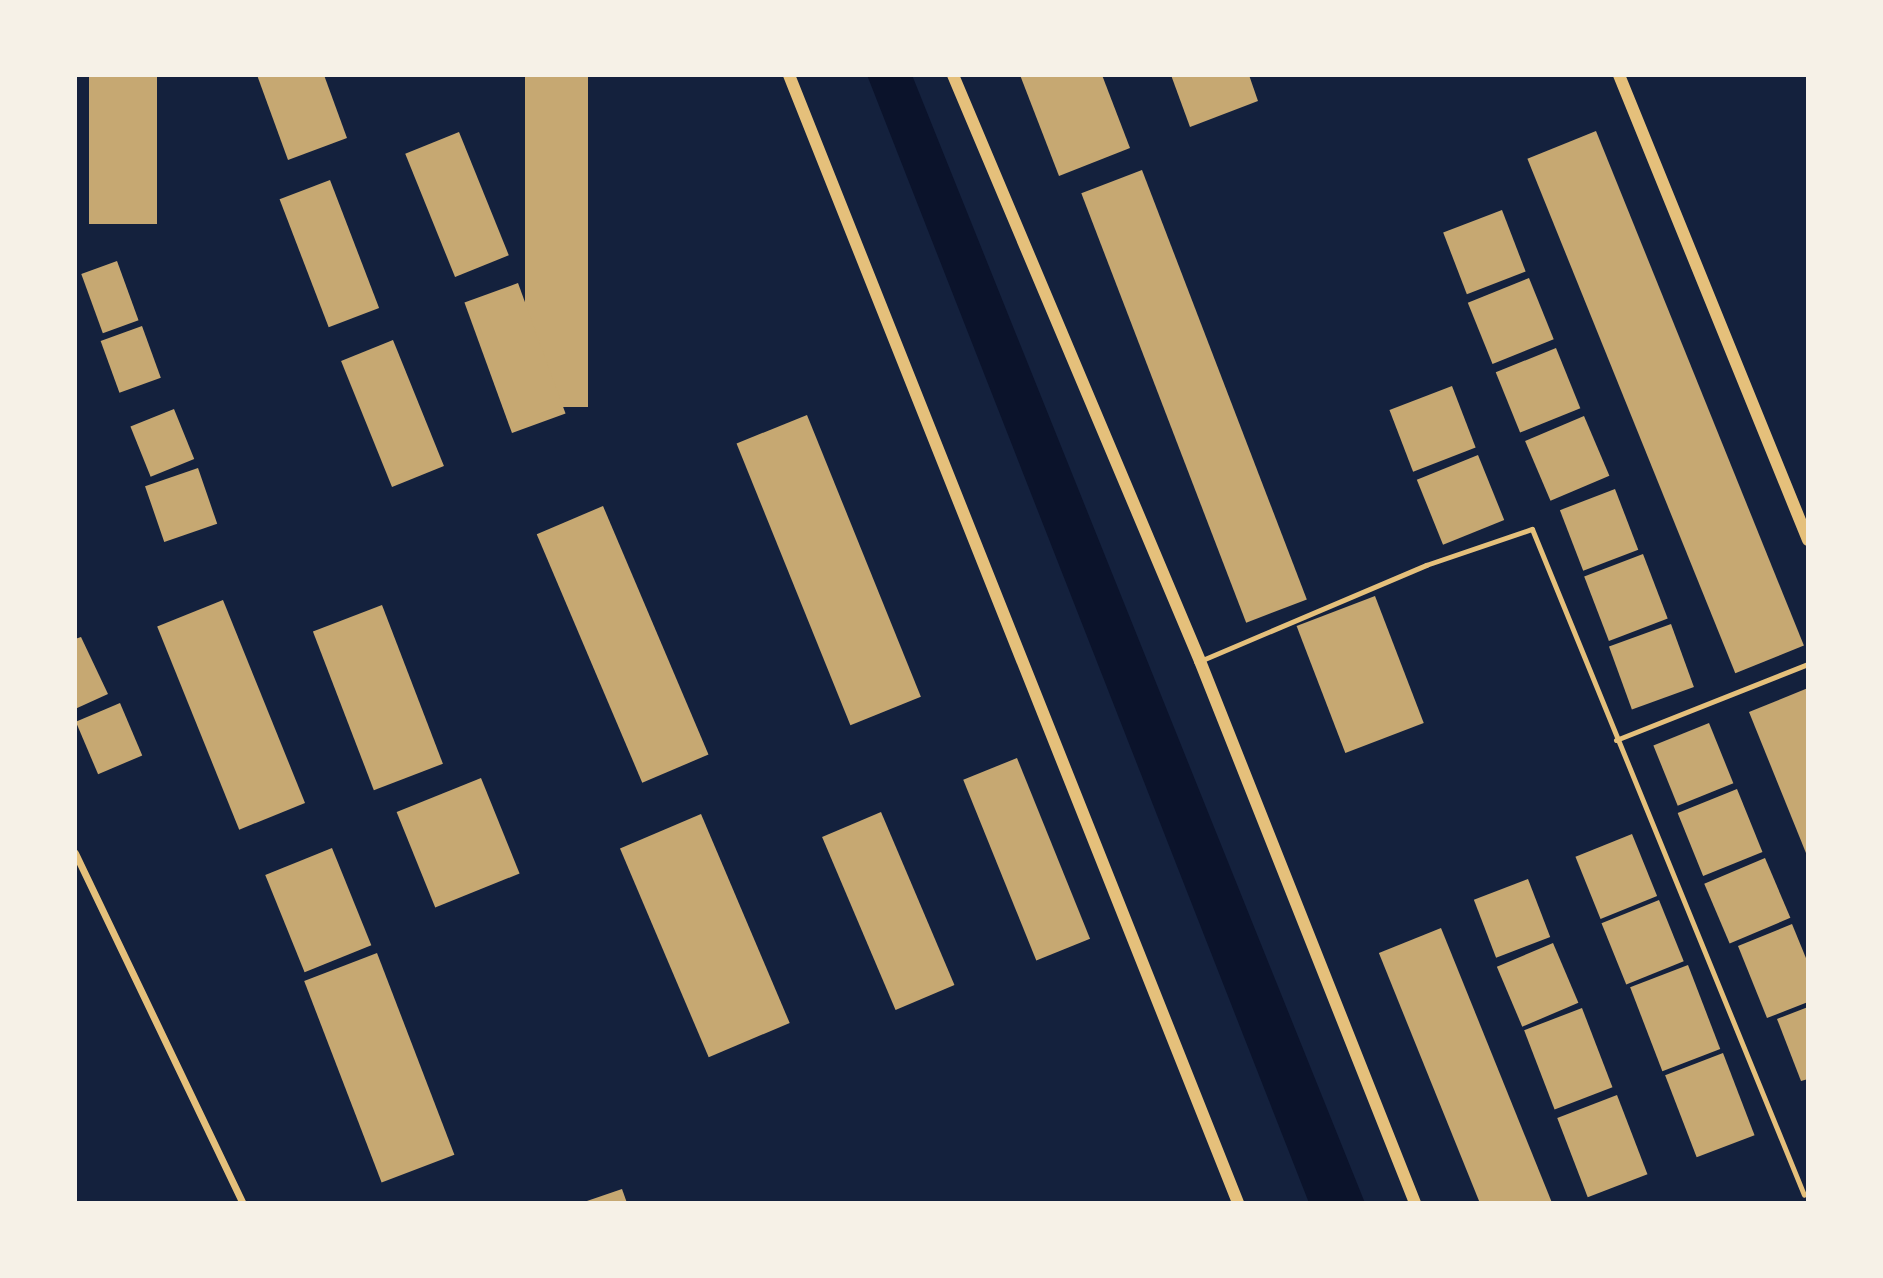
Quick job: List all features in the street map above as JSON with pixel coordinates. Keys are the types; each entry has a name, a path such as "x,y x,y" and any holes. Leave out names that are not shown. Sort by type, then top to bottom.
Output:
{"street":[{"path":"789,75 1238,1203"},
{"path":"953,75 1200,661 1415,1203"},
{"path":"1619,75 1808,540"},
{"path":"75,853 243,1203"}],"lane":[{"path":"1200,661 1426,565 1532,529 1804,1195"},
{"path":"1616,740 1808,664"}],"water":[{"path":"867,75 912,75 1365,1203 1309,1203"}],"building":[{"path":"89,75 157,75 157,224 89,224"},
{"path":"257,75 324,75 347,138 288,160"},
{"path":"525,75 588,75 588,407 525,407"},
{"path":"1020,75 1102,75 1130,148 1059,176"},
{"path":"1171,75 1249,75 1258,101 1190,127"},
{"path":"1596,131 1804,646 1735,673 1527,159"},
{"path":"459,132 509,255 455,277 405,154"},
{"path":"1142,170 1307,599 1246,623 1081,193"},
{"path":"330,180 379,308 329,327 280,199"},
{"path":"1502,210 1526,272 1467,294 1443,233"},
{"path":"117,261 139,320 103,333 81,274"},
{"path":"1529,278 1554,339 1493,364 1468,303"},
{"path":"518,283 566,414 512,433 464,302"},
{"path":"142,326 161,378 119,393 101,341"},
{"path":"393,340 444,466 392,487 341,361"},
{"path":"1556,348 1580,408 1520,433 1496,372"},
{"path":"1452,386 1476,448 1413,472 1389,410"},
{"path":"174,409 194,459 151,477 130,427"},
{"path":"807,415 921,697 850,725 737,443"},
{"path":"1584,416 1609,476 1550,501 1525,441"},
{"path":"1478,455 1504,520 1443,545 1417,480"},
{"path":"198,468 217,524 164,542 145,486"},
{"path":"1615,489 1638,550 1583,571 1560,510"},
{"path":"603,506 708,755 642,783 537,534"},
{"path":"1643,554 1668,618 1609,641 1584,577"},
{"path":"1375,596 1424,723 1345,753 1297,626"},
{"path":"223,600 305,803 239,830 157,627"},
{"path":"382,605 443,764 374,790 313,632"},
{"path":"1671,624 1694,687 1632,710 1609,647"},
{"path":"81,637 108,694 75,709 75,639"},
{"path":"1808,688 1808,858 1749,712"},
{"path":"120,703 142,755 98,774 76,722"},
{"path":"1709,723 1733,783 1678,806 1653,745"},
{"path":"1017,758 1090,939 1036,961 963,780"},
{"path":"481,778 520,873 435,908 397,812"},
{"path":"1737,789 1762,852 1703,876 1678,813"},
{"path":"881,812 954,985 896,1010 822,837"},
{"path":"701,814 790,1023 709,1057 620,848"},
{"path":"1632,834 1657,896 1601,919 1575,857"},
{"path":"332,848 371,945 305,972 265,875"},
{"path":"1765,858 1790,918 1730,944 1704,884"},
{"path":"1528,879 1550,937 1496,958 1474,900"},
{"path":"1659,900 1684,961 1626,984 1602,923"},
{"path":"1792,924 1808,963 1808,1002 1767,1018 1738,946"},
{"path":"1441,928 1552,1202 1480,1203 1379,953"},
{"path":"1553,943 1578,1003 1522,1027 1497,967"},
{"path":"377,953 454,1155 382,1183 304,981"},
{"path":"1688,965 1720,1049 1662,1071 1630,987"},
{"path":"1808,1007 1808,1079 1801,1081 1777,1019"},
{"path":"1582,1008 1612,1087 1555,1110 1524,1030"},
{"path":"1723,1053 1755,1135 1697,1157 1665,1075"},
{"path":"1617,1095 1647,1174 1588,1197 1557,1118"},
{"path":"622,1189 627,1203 584,1203 584,1202"}]}
